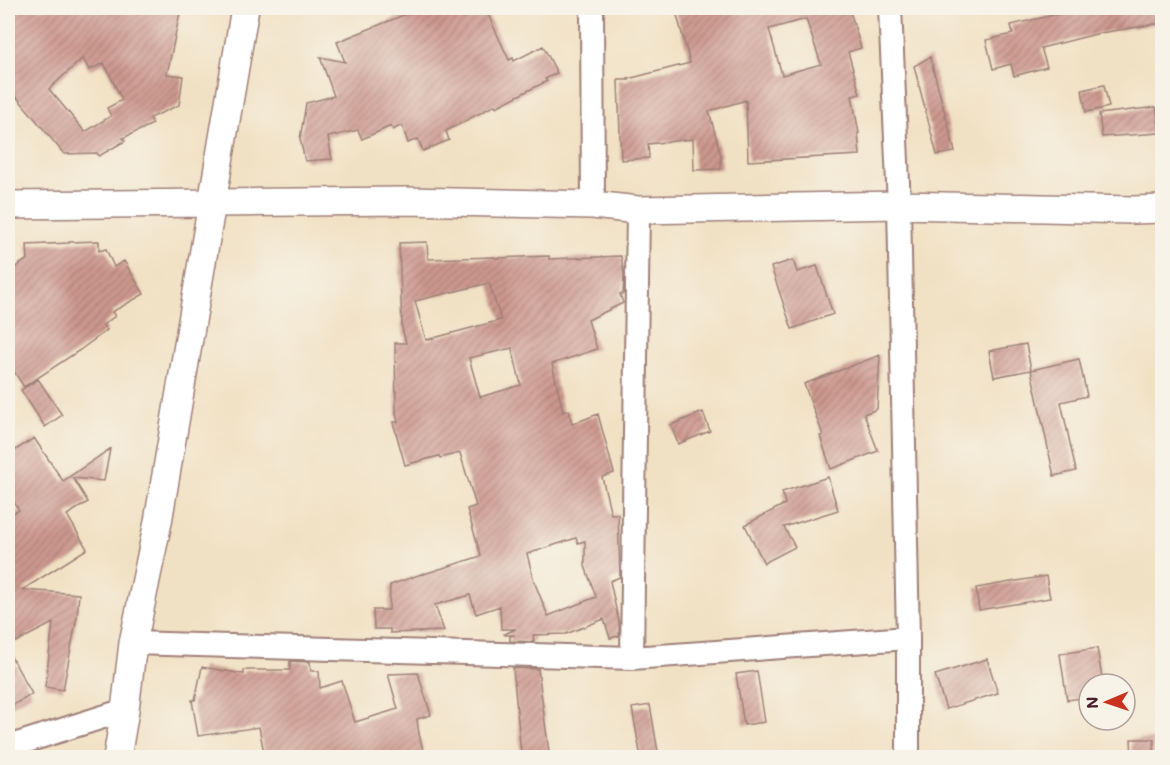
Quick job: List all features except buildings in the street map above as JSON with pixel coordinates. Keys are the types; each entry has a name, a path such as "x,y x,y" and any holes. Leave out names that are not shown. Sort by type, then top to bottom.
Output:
{"street":[{"path":"117,758 133,643 158,522 245,8"},
{"path":"592,8 593,205"},
{"path":"890,8 900,205 908,758"},
{"path":"8,205 406,201 593,205 638,210 900,205 1162,209"},
{"path":"632,658 638,210"},
{"path":"133,643 632,658 908,638"},
{"path":"8,747 125,710"}]}
